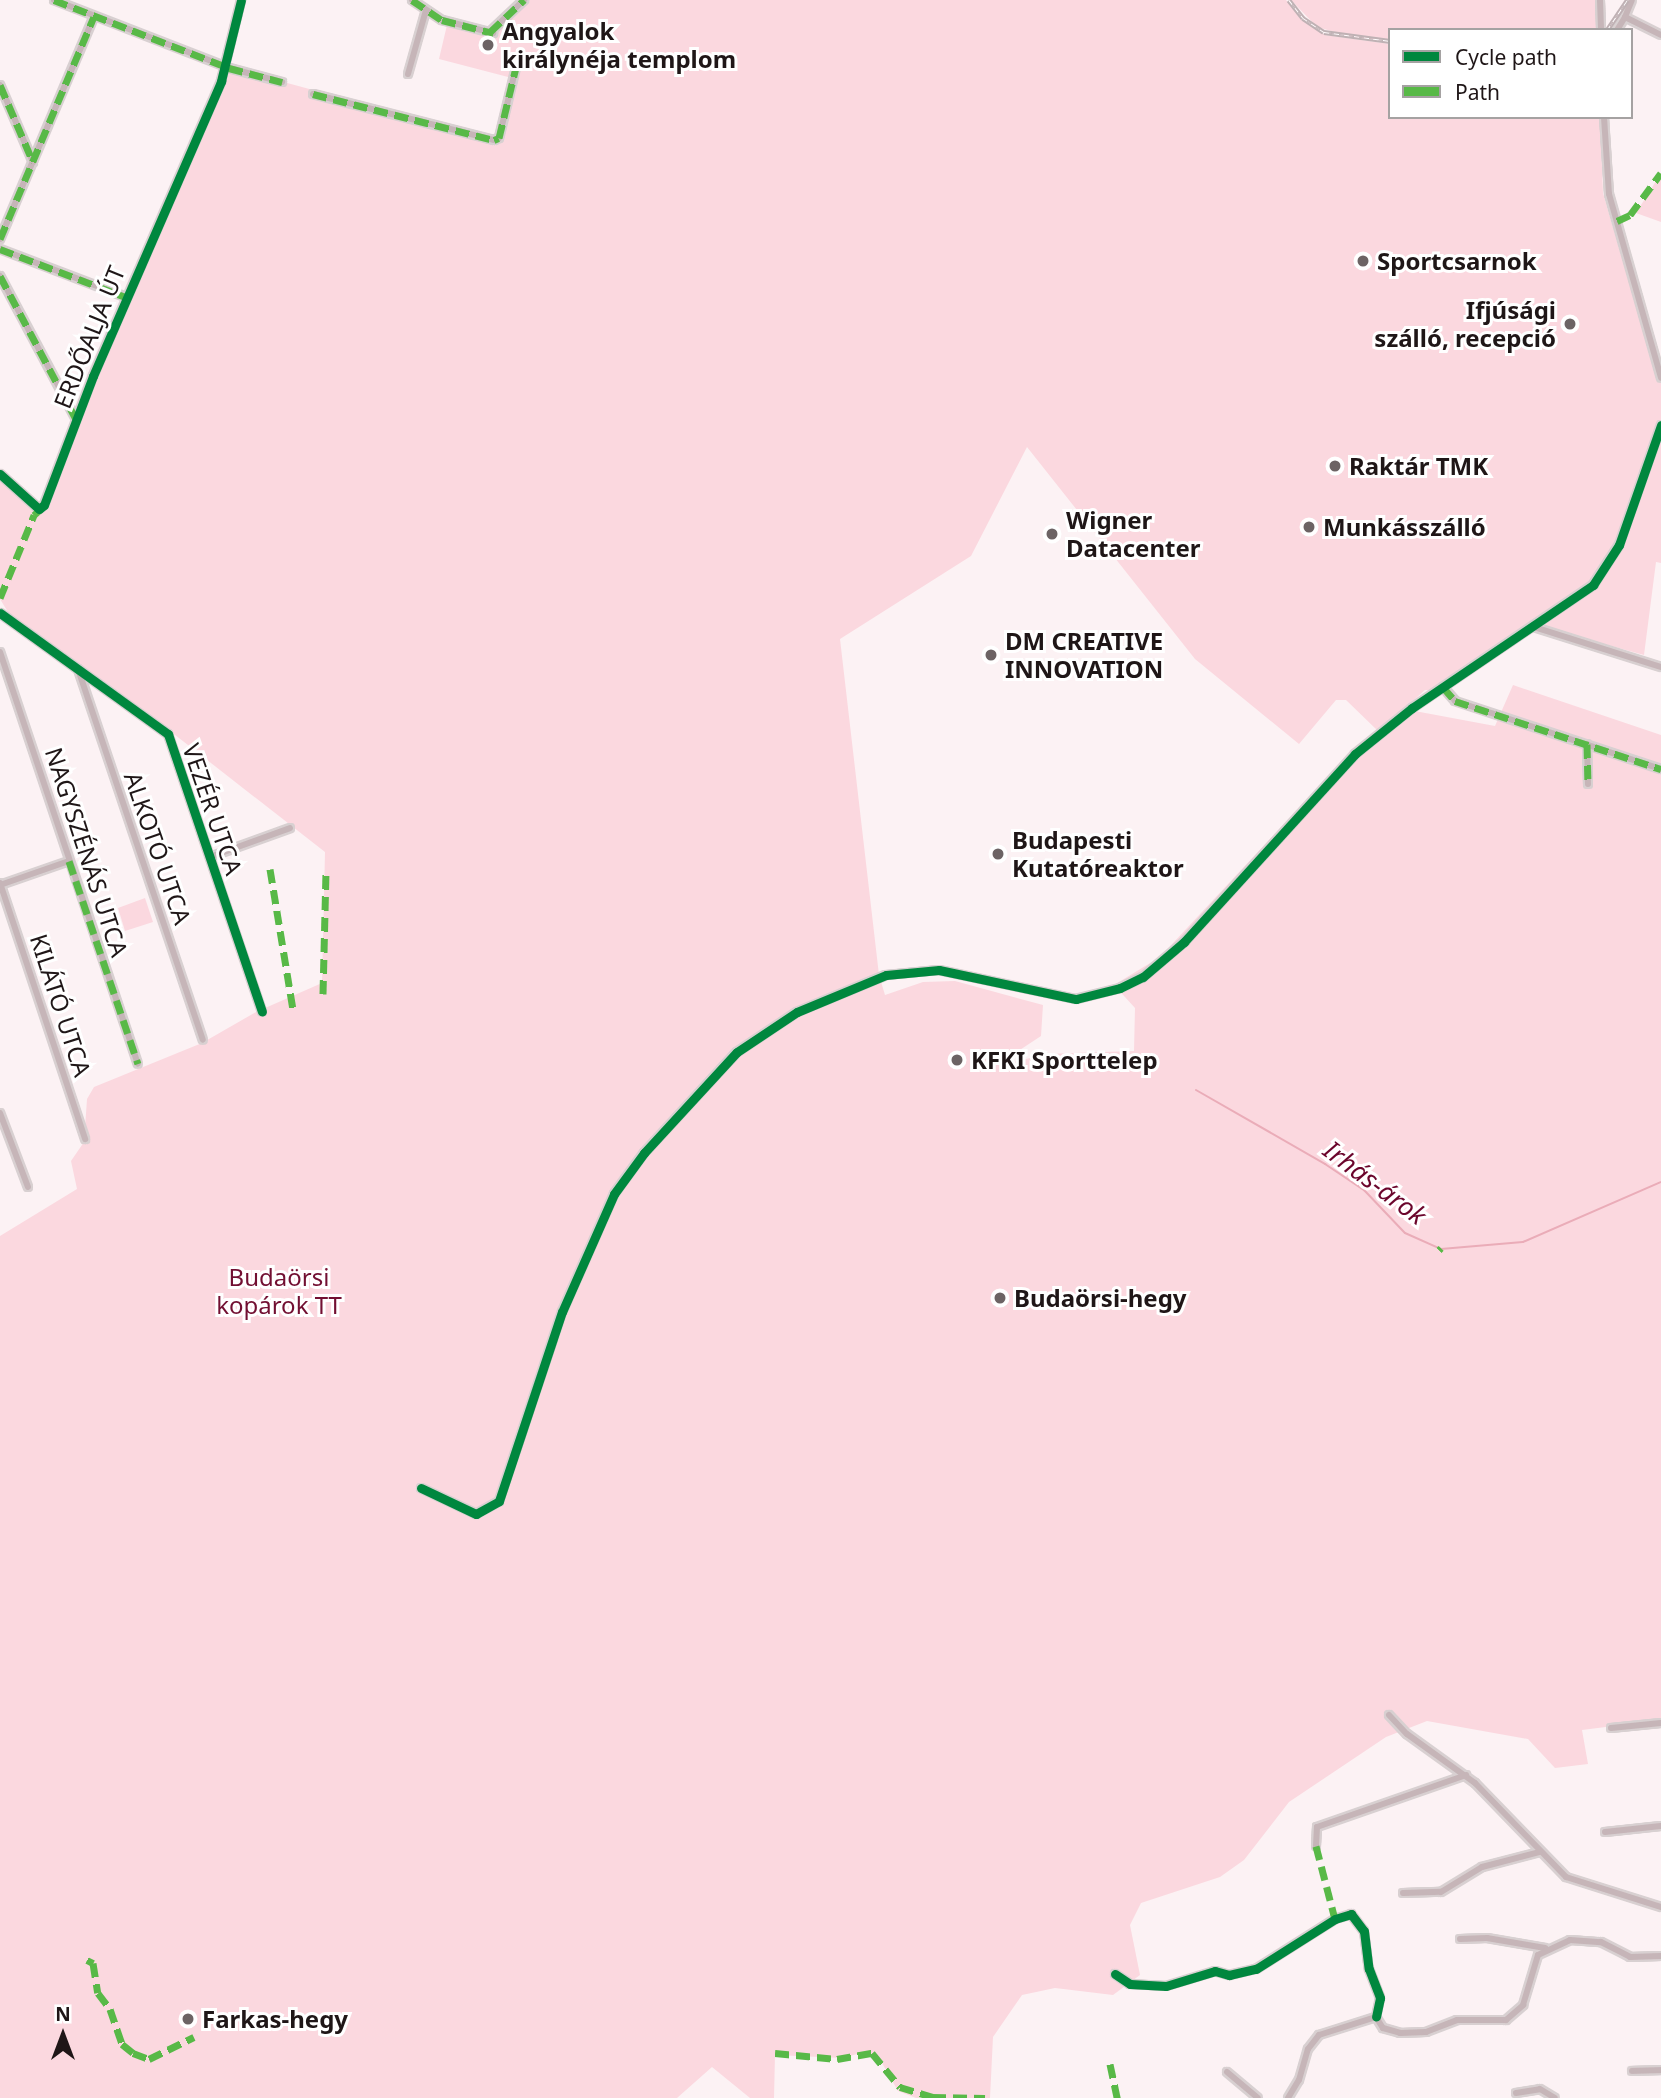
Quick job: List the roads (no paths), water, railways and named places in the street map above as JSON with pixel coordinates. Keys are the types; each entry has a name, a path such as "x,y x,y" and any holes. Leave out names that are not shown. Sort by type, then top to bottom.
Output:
{"street":[{"path":"54,0 224,66 282,82"},
{"name":"ERDŐALJA ÚT","path":"0,474 39,509 47,500 76,419 224,66 241,0"},
{"path":"412,0 450,23 491,32 524,0"},
{"path":"1600,0 1601,28"},
{"path":"1618,28 1632,0"},
{"path":"408,74 426,10"},
{"path":"0,239 94,16"},
{"path":"1625,17 1661,35"},
{"path":"313,93 496,140 516,67"},
{"path":"0,85 33,162"},
{"path":"1604,119 1609,194 1661,378"},
{"path":"0,249 126,297"},
{"path":"0,276 76,419"},
{"path":"421,1488 476,1514 496,1504 562,1312 623,1180 737,1052 765,1030 851,986 917,970 1076,999 1132,983 1184,942 1355,754 1443,687 1583,594 1608,565 1661,425"},
{"name":"VEZÉR UTCA","path":"0,614 168,734 261,1012"},
{"path":"1534,626 1661,667"},
{"name":"NAGYSZÉNÁS UTCA","path":"0,652 138,1064"},
{"name":"ALKOTÓ UTCA","path":"77,667 203,1040"},
{"path":"1443,687 1455,701 1661,769"},
{"path":"1587,744 1590,754 1588,784"},
{"path":"1590,754 1598,748"},
{"path":"210,857 290,828"},
{"path":"0,885 69,861"},
{"name":"KILÁTÓ UTCA","path":"0,885 85,1139"},
{"path":"0,1113 29,1187"},
{"path":"1389,1715 1407,1734 1465,1775 1539,1852 1570,1879 1661,1907"},
{"path":"1611,1728 1661,1723"},
{"path":"1316,1846 1317,1827 1465,1775"},
{"path":"1605,1832 1661,1826"},
{"path":"1403,1893 1441,1892 1482,1867 1539,1852"},
{"path":"1115,1974 1130,1984 1168,1986 1214,1970 1229,1975 1256,1969 1335,1919 1351,1914 1364,1931 1369,1969 1380,1998 1376,2017 1383,2028 1400,2033 1426,2032 1457,2020 1506,2020 1523,2005 1533,1963 1545,1948"},
{"path":"1461,1939 1487,1938 1545,1948 1584,1939 1630,1957 1661,1956"},
{"path":"1288,2098 1313,2040 1376,2017"},
{"path":"1632,2071 1661,2070"},
{"path":"1227,2072 1258,2098"},
{"path":"1516,2093 1540,2089 1555,2098"}],"waterway":[{"name":"Irhás-árok","path":"1196,1090 1325,1164 1364,1190 1405,1233 1441,1249 1523,1242 1661,1182"}],"railway":[{"path":"1289,0 1303,18 1324,32 1388,41"},
{"path":"1608,28 1627,0"}],"place":[{"name":"Angyalok királynéja templom","path":"488,45"},
{"name":"Sportcsarnok","path":"1363,261"},
{"name":"Ifjúsági szálló, recepció","path":"1570,324"},
{"name":"Raktár TMK","path":"1335,466"},
{"name":"Munkásszálló","path":"1309,527"},
{"name":"Wigner Datacenter","path":"1052,534"},
{"name":"DM CREATIVE INNOVATION","path":"991,655"},
{"name":"Budapesti Kutatóreaktor","path":"998,854"},
{"name":"KFKI Sporttelep","path":"957,1060"},
{"name":"Budaörsi-hegy","path":"1000,1298"},
{"name":"Farkas-hegy","path":"188,2019"}],"park label":[{"name":"Budaörsi kopárok TT","path":"279,1291"}]}
